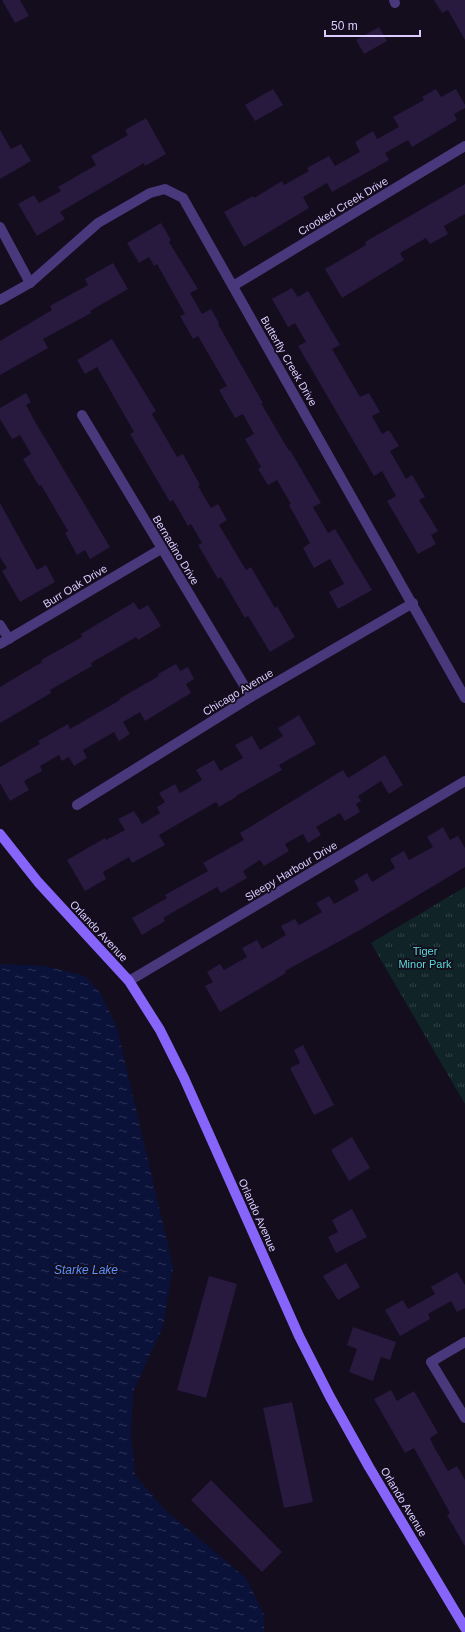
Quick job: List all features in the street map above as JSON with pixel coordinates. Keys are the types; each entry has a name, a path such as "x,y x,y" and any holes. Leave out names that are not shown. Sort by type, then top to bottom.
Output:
{"street":[{"name":"Crooked Creek Drive","path":"232,286 465,146"},
{"name":"Butterfly Creek Drive","path":"0,300 30,282 98,223 150,193 165,189 183,198 413,603 465,698"},
{"path":"0,227 30,282"},
{"name":"Bernadino Drive","path":"82,415 251,697"},
{"name":"Burr Oak Drive","path":"4,642 161,549"},
{"name":"Chicago Avenue","path":"77,805 251,697 413,603"},
{"path":"0,625 4,642"},
{"name":"Sleepy Harbour Drive","path":"128,981 465,781"},
{"name":"Orlando Avenue","path":"0,834 38,882 128,981 160,1030 184,1078 299,1336 330,1397 369,1467 465,1628"},
{"path":"465,1342 431,1362 465,1418"}],"green space":[{"name":"Tiger Minor Park","path":"465,887 465,1104 371,943"}],"water":[{"name":"Starke Lake","path":"0,964 45,966 85,976 101,994 117,1028 173,1267 163,1326 133,1392 131,1434 135,1475 165,1510 246,1578 264,1615 264,1632 0,1632"}],"building":[{"path":"2,0 20,0 29,16 15,23"},
{"path":"434,0 465,0 465,40 448,10 442,13"},
{"path":"379,27 387,41 364,54 356,40"},
{"path":"273,89 283,105 255,121 245,105"},
{"path":"436,89 441,97 456,89 465,105 465,108 454,114 457,120 412,147 408,140 385,153 389,160 332,192 327,183 303,197 309,208 244,247 224,212 253,196 254,198 282,181 284,185 309,171 307,168 329,156 335,166 360,152 355,142 373,131 377,139 399,127 393,117 424,100 422,97"},
{"path":"146,118 166,154 145,166 144,163 60,212 65,219 37,236 18,204 34,195 39,203 61,191 58,187 96,165 91,156 128,135 125,130"},
{"path":"0,130 11,149 21,144 31,161 0,179"},
{"path":"465,184 465,214 444,226 448,234 430,244 426,238 400,253 404,260 342,298 325,269 366,245 365,242"},
{"path":"161,223 171,240 169,242 198,289 190,293 202,314 211,309 263,403 261,403 321,503 313,507 328,533 335,529 372,590 338,609 329,592 344,584 330,559 314,568 303,548 310,543 289,505 291,504 277,480 268,485 258,469 261,467 245,439 254,434 243,414 235,418 219,390 227,386 198,336 193,339 180,316 185,314 157,264 154,266 149,257 139,263 127,243"},
{"path":"113,263 128,289 90,311 91,313 43,339 48,348 0,375 0,341 52,310 50,306 88,285 85,279"},
{"path":"292,288 298,297 308,291 340,345 332,349 360,397 369,393 380,412 372,416 382,434 389,430 399,446 390,451 406,479 412,475 425,497 419,500 438,531 431,535 436,544 418,554 387,501 396,496 382,471 374,476 298,346 306,342 295,323 288,327 272,299"},
{"path":"112,339 156,411 152,414 177,457 183,454 200,485 198,486 211,508 218,504 227,520 219,525 246,570 251,567 275,608 277,606 295,637 270,652 248,616 245,618 221,577 218,579 198,545 202,543 191,524 188,526 173,500 170,502 130,434 134,432 97,367 85,374 77,360"},
{"path":"26,393 31,402 26,405 110,547 90,559 85,550 77,555 65,533 68,531 41,485 39,486 23,459 31,454 20,435 12,439 0,419 0,408"},
{"path":"0,503 37,570 46,565 55,582 20,602 2,571 7,568 0,557"},
{"path":"134,602 139,610 148,605 161,626 138,640 136,637 91,663 92,666 50,690 51,693 0,723 0,687 42,662 41,660 82,637 81,634"},
{"path":"176,664 180,671 188,667 194,679 186,684 191,693 145,721 140,712 123,722 130,734 119,741 114,732 83,750 87,758 74,766 69,757 62,761 59,755 40,766 42,771 24,781 29,790 10,801 0,783 0,767 40,744 38,741 68,724 70,729 120,700 119,699 159,676 158,674"},
{"path":"299,715 316,744 279,765 282,770 219,807 216,802 159,835 165,845 132,863 129,857 103,872 106,879 85,891 67,860 105,838 106,840 125,830 118,819 134,811 142,824 160,813 157,807 165,802 159,793 175,784 180,793 202,780 196,770 214,760 220,771 243,758 235,745 252,736 260,750 283,736 278,728"},
{"path":"385,755 403,785 389,794 381,781 358,796 361,801 356,804 360,812 345,821 340,813 316,827 321,835 308,843 303,834 285,844 289,851 264,866 260,860 243,871 247,878 221,893 217,887 163,918 165,921 142,935 132,918 167,898 165,895 208,871 203,863 244,840 240,833 343,770 348,778"},
{"path":"443,827 450,840 458,836 465,848 465,867 360,930 285,971 286,973 220,1012 205,986 213,982 207,972 220,964 224,970 247,957 242,948 257,940 262,949 286,935 281,926 295,919 299,925 322,912 316,903 329,896 334,904 359,890 354,881 367,873 372,882 395,868 390,859 404,851 409,860 433,847 427,837"},
{"path":"303,1045 334,1105 314,1115 290,1068 300,1063 294,1050"},
{"path":"352,1137 370,1168 349,1181 331,1150"},
{"path":"352,1209 367,1237 336,1253 328,1237 338,1232 332,1220"},
{"path":"346,1263 360,1287 338,1300 323,1276"},
{"path":"457,1272 465,1285 465,1308 457,1312 451,1301 428,1314 430,1319 400,1336 385,1310 403,1300 408,1309 435,1294 431,1287"},
{"path":"209,1276 237,1284 206,1398 177,1390"},
{"path":"353,1327 396,1342 390,1360 381,1357 373,1381 349,1372 357,1349 347,1345"},
{"path":"391,1390 397,1401 414,1391 438,1433 430,1438 434,1447 448,1471 457,1466 465,1480 465,1546 447,1515 450,1513 414,1448 405,1453 374,1399"},
{"path":"292,1402 313,1502 284,1508 263,1408"},
{"path":"211,1480 282,1552 262,1572 191,1500"}]}
